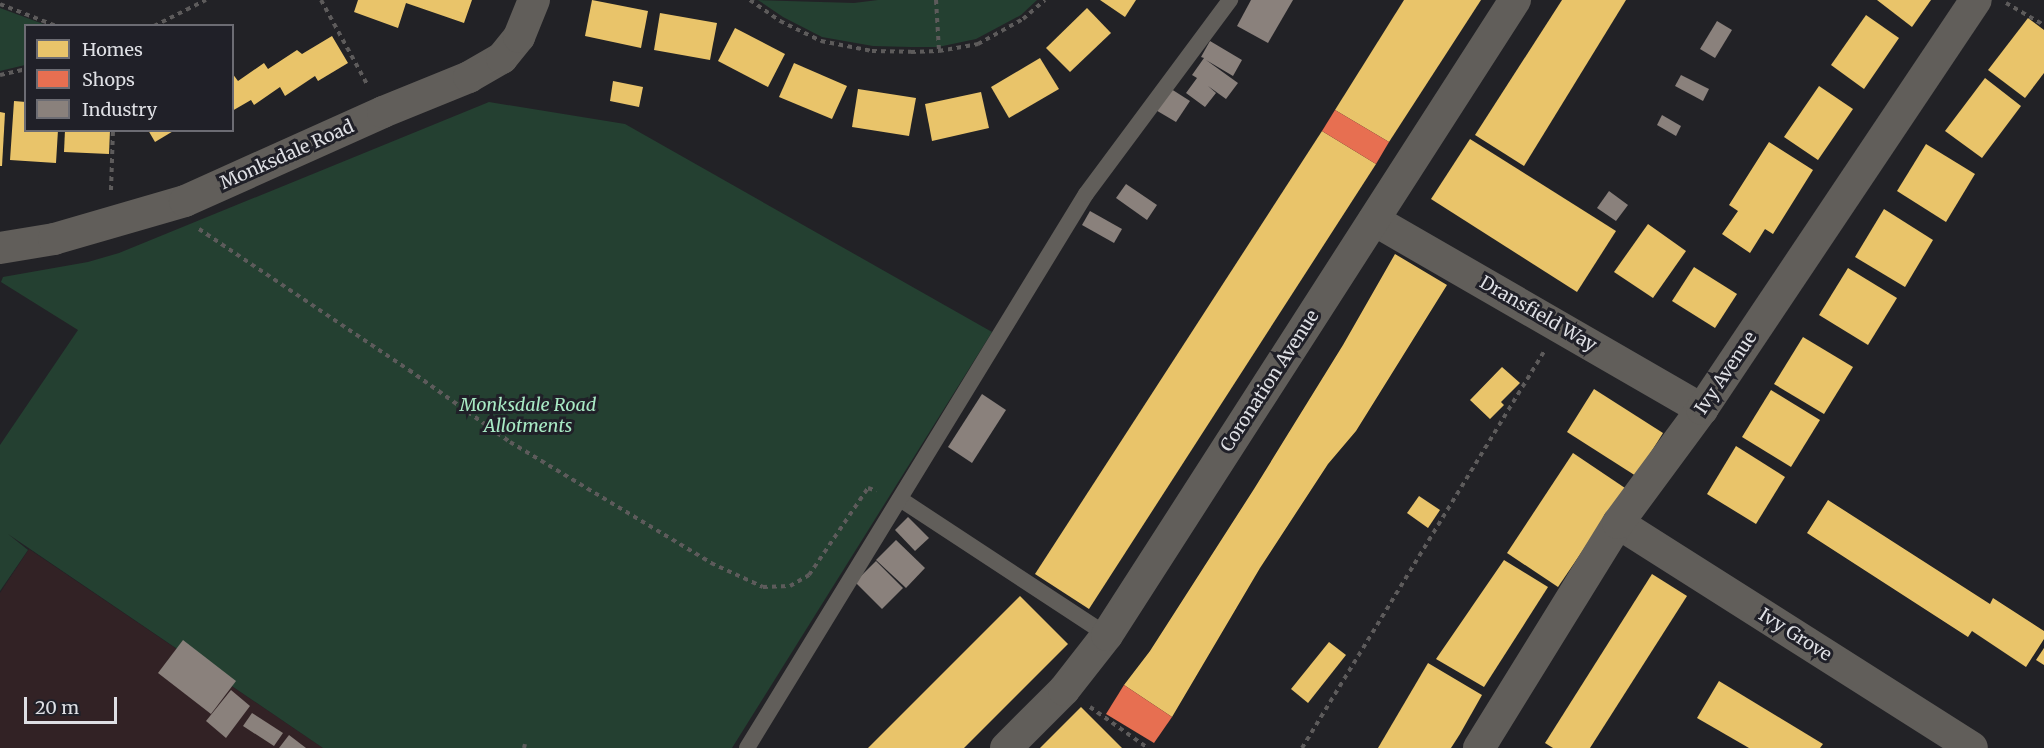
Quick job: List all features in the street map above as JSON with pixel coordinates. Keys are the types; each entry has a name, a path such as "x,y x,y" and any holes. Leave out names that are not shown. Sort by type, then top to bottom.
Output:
{"street":[{"name":"Monksdale Road","path":"0,248 54,239 185,201 383,112 469,77 502,58 519,37 534,0"},
{"name":"Coronation Avenue","path":"1006,748 1064,690 1107,635 1515,0"},
{"name":"Ivy Avenue","path":"1479,748 1618,523 1702,409 1976,0"},
{"name":"Dransfield Way","path":"1374,220 1702,409"},
{"name":"Ivy Grove","path":"1618,523 1972,748"}],"lane":[{"path":"747,748 1086,194 1230,0"},
{"path":"900,499 1107,635"}],"path":[{"path":"158,24 206,0"},
{"path":"321,0 383,112"},
{"path":"750,0 780,21 821,41 872,51 939,51 978,44 1023,19 1045,0"},
{"path":"936,0 939,51"},
{"path":"2001,0 2044,25"},
{"path":"0,4 51,24"},
{"path":"0,75 24,69"},
{"path":"110,224 113,132"},
{"path":"185,201 190,223 409,370 510,442 711,563 763,587 790,586 809,575 868,488 900,499"},
{"path":"1302,748 1547,346"},
{"path":"1064,690 1148,748"}],"shaded area":[{"path":"29,549 323,748 0,748 0,593"}],"green space":[{"path":"758,0 854,3 878,0 1037,0 1021,15 976,39 938,47 911,47 873,46 822,37 783,17"},
{"path":"0,8 43,24 24,24 24,65 0,71"},
{"name":"Monksdale Road Allotments","path":"489,102 625,124 992,332 732,748 323,748 8,534 28,550 0,591 0,445 78,330 1,282 3,277 88,262 119,253"}],"building: Homes":[{"path":"358,0 472,0 464,23 406,3 398,28 354,12"},
{"path":"592,0 648,11 641,48 585,36"},
{"path":"1100,0 1136,0 1125,17"},
{"path":"1404,0 1481,0 1389,142 1335,110"},
{"path":"1562,0 1626,0 1524,166 1475,135"},
{"path":"1877,0 1931,0 1912,27"},
{"path":"1087,8 1111,33 1070,72 1046,48"},
{"path":"660,13 717,23 710,60 654,50"},
{"path":"1866,15 1899,38 1864,89 1831,65"},
{"path":"2028,18 2044,30 2044,73 2025,98 1988,70"},
{"path":"735,28 785,54 768,87 718,61"},
{"path":"332,36 348,63 318,81 315,76 285,96 280,87 254,105 251,100 234,110 234,76 238,81 264,63 268,69 297,50 302,54"},
{"path":"1040,58 1059,89 1009,118 991,87"},
{"path":"794,63 847,86 832,119 779,97"},
{"path":"1985,78 2021,106 1982,158 1945,131"},
{"path":"613,81 643,87 639,107 610,101"},
{"path":"1819,86 1853,109 1818,160 1784,137"},
{"path":"858,89 916,98 909,136 852,127"},
{"path":"981,92 989,128 932,141 925,104"},
{"path":"14,101 24,102 24,132 58,132 56,163 10,160"},
{"path":"0,112 5,113 2,166 0,166"},
{"path":"1322,131 1376,164 1089,609 1035,574"},
{"path":"65,132 110,132 109,154 64,152"},
{"path":"149,132 172,132 155,142"},
{"path":"1470,139 1616,231 1577,292 1431,199"},
{"path":"1769,142 1813,170 1773,234 1765,229 1750,253 1722,234 1738,211 1729,205"},
{"path":"1926,144 1975,174 1946,222 1897,191"},
{"path":"1884,209 1933,240 1905,287 1855,257"},
{"path":"1648,224 1686,251 1653,298 1614,272"},
{"path":"1395,254 1447,285 1356,431 1328,464 1260,568 1172,717 1124,685 1150,651 1254,489 1343,345"},
{"path":"1694,267 1737,294 1715,328 1672,301"},
{"path":"1848,268 1897,298 1868,345 1819,315"},
{"path":"1803,337 1853,367 1824,414 1774,384"},
{"path":"1502,367 1520,383 1501,402 1504,405 1490,419 1470,400"},
{"path":"1594,389 1663,433 1636,476 1567,432"},
{"path":"1771,390 1820,420 1791,467 1742,437"},
{"path":"1736,446 1785,477 1756,524 1707,494"},
{"path":"1573,453 1625,488 1558,587 1507,553"},
{"path":"1419,496 1440,510 1428,528 1407,513"},
{"path":"1828,500 1990,604 1993,598 2044,631 2044,639 2026,667 1972,631 1968,637 1807,533"},
{"path":"1504,560 1548,587 1484,687 1436,659"},
{"path":"1652,574 1687,596 1590,748 1553,748 1545,743"},
{"path":"1020,596 1068,644 964,748 868,748"},
{"path":"1329,642 1346,655 1308,703 1291,689"},
{"path":"2044,648 2044,665 2036,660"},
{"path":"1428,663 1482,695 1460,734 1451,748 1378,748"},
{"path":"1719,681 1823,744 1820,748 1749,748 1697,718"},
{"path":"1081,707 1122,748 1040,748"}],"building: Shops":[{"path":"1335,110 1389,142 1376,164 1322,131"},
{"path":"1124,685 1172,717 1154,743 1106,714"}],"building: Industry":[{"path":"1251,0 1293,0 1268,43 1237,26"},
{"path":"1717,21 1732,30 1715,58 1700,49"},
{"path":"1210,41 1242,60 1233,76 1206,60 1238,83 1226,99 1208,86 1216,93 1205,107 1186,93 1197,78 1192,75 1204,58 1201,57"},
{"path":"1681,75 1709,89 1703,101 1675,86"},
{"path":"1168,87 1190,101 1176,122 1154,109"},
{"path":"1662,115 1681,126 1676,136 1657,125"},
{"path":"1126,184 1157,205 1147,220 1116,198"},
{"path":"1609,191 1628,205 1616,221 1597,208"},
{"path":"1090,211 1122,229 1114,243 1082,225"},
{"path":"982,394 1006,410 972,463 948,447"},
{"path":"908,517 929,538 915,551 895,530"},
{"path":"896,540 925,568 906,588 876,560"},
{"path":"876,561 903,588 882,609 855,582"},
{"path":"183,640 236,681 211,714 158,673"},
{"path":"231,690 250,706 226,738 206,721"},
{"path":"252,713 283,733 274,746 243,726"},
{"path":"289,735 306,748 279,748"}]}
